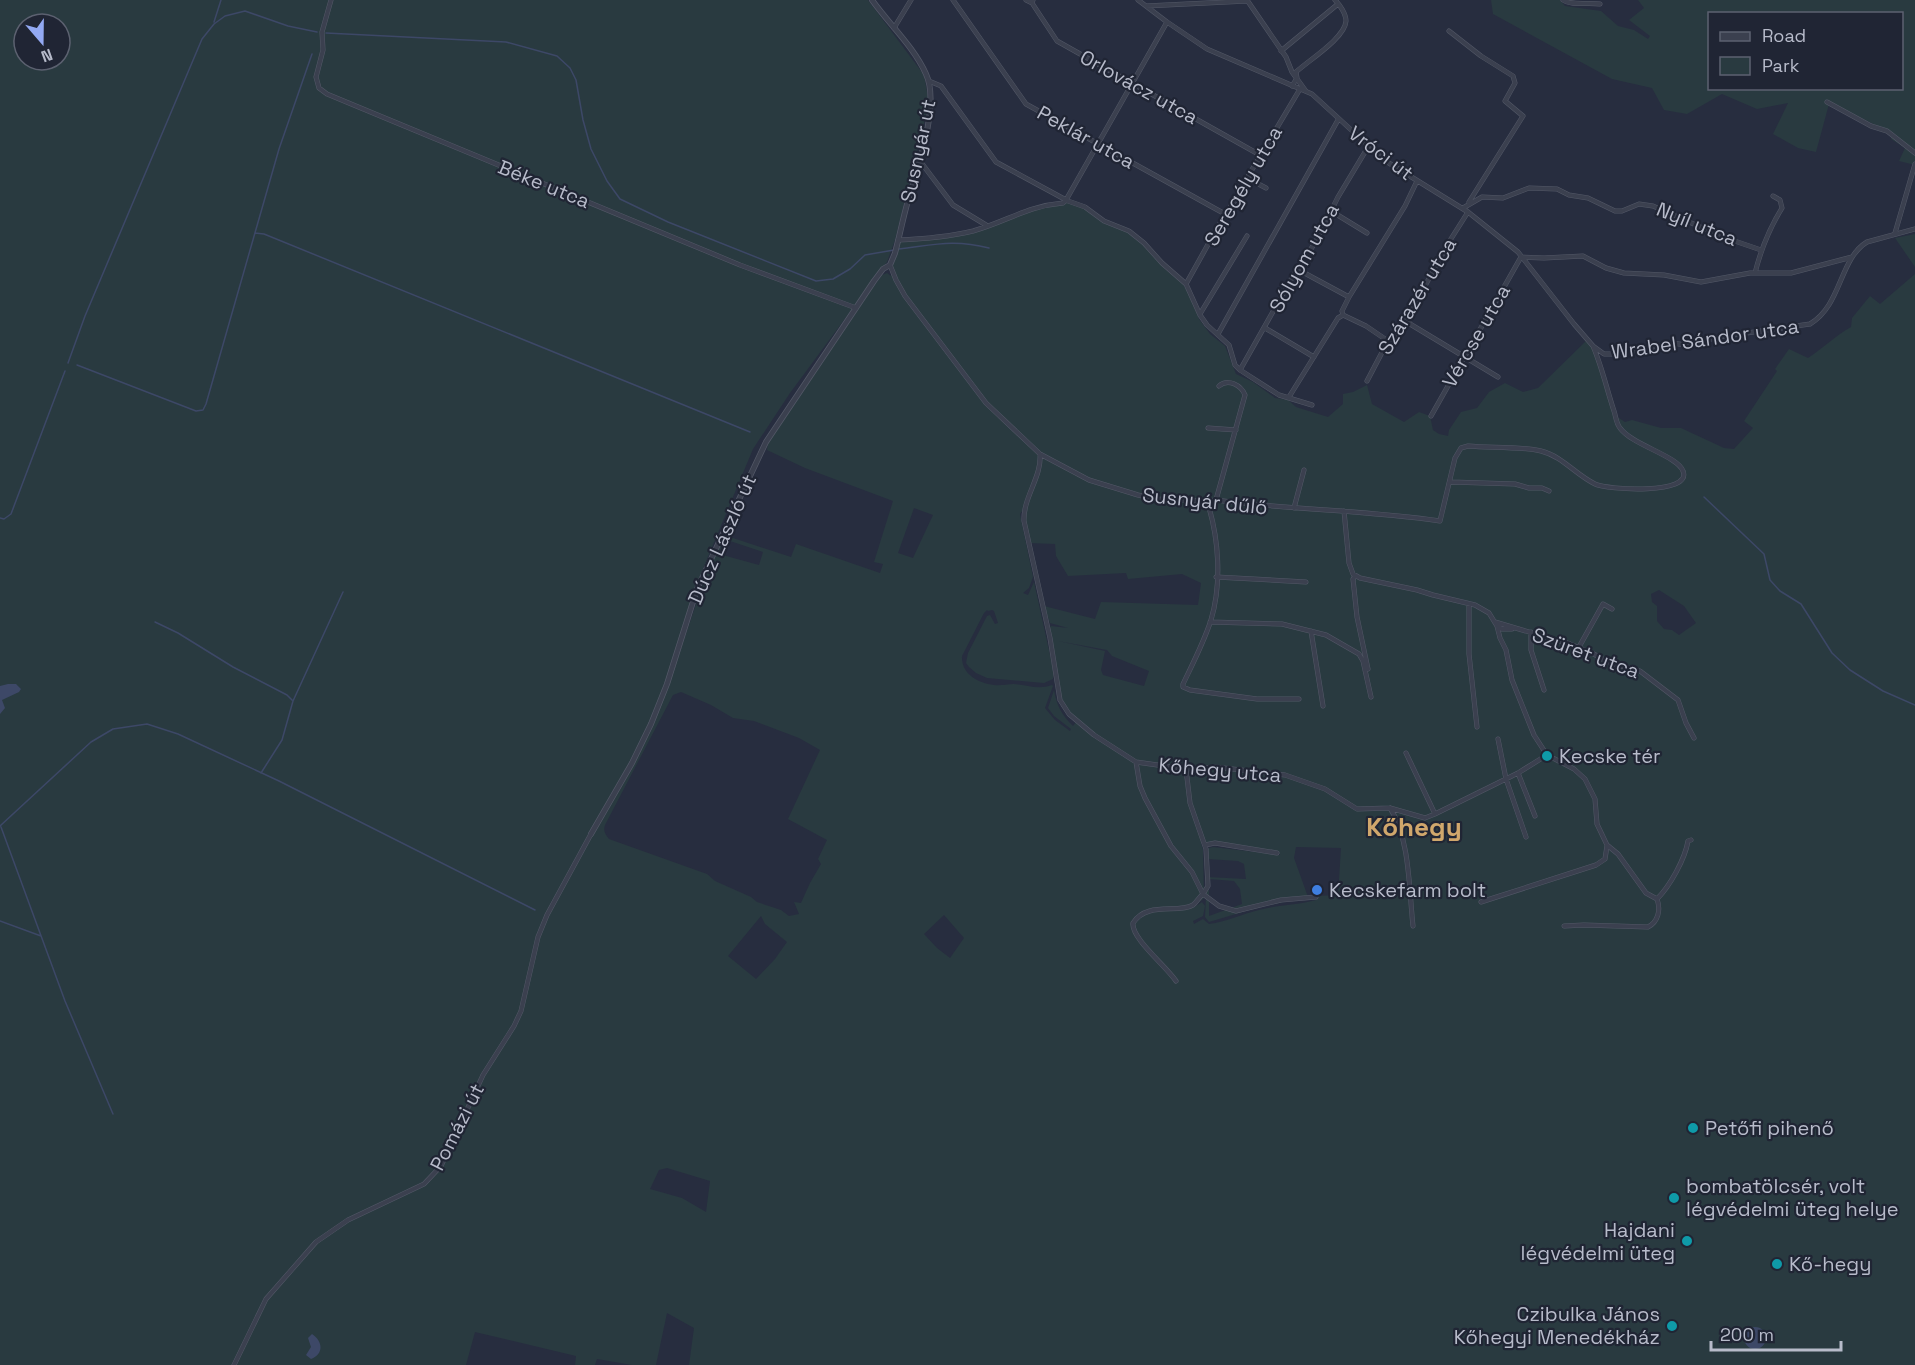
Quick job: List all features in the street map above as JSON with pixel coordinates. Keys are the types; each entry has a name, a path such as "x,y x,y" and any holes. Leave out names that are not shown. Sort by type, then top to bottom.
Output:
{"street":[{"name":"Béke utca","path":"331,0 322,32 323,50 316,77 319,88 327,94 740,266 856,308"},
{"name":"Susnyár út","path":"872,0 919,61 929,81 931,108 896,250 890,265"},
{"path":"894,28 911,0"},
{"name":"Peklár utca","path":"952,0 1026,104 1225,214"},
{"name":"Orlovácz utca","path":"1026,0 1033,2 1057,41 1260,155"},
{"name":"Vróci út","path":"1138,0 1208,49 1312,94 1384,160 1463,208 1521,257 1593,346"},
{"path":"1145,6 1247,0 1306,91"},
{"path":"1563,0 1568,3 1600,4"},
{"path":"1281,51 1337,2 1345,17 1344,29 1296,72 1297,78 1292,86"},
{"path":"898,240 941,238 987,226 1025,210 1063,203 1099,144 1167,22"},
{"path":"1449,31 1513,76 1515,83 1505,101 1523,116 1468,204"},
{"path":"929,81 942,86 996,162 1066,200 1085,207 1104,221 1129,231 1144,243 1186,284 1200,315 1207,325 1229,345 1235,365 1240,370 1279,395 1312,405"},
{"name":"Seregély utca","path":"1186,284 1300,89"},
{"path":"1827,102 1871,126 1887,131 1915,153"},
{"path":"1218,334 1338,120"},
{"name":"Sólyom utca","path":"1240,370 1297,269 1315,243 1368,147"},
{"path":"919,160 953,205 987,226"},
{"path":"1895,234 1915,164"},
{"path":"1247,178 1266,188"},
{"path":"1343,315 1342,311 1349,297 1418,181"},
{"name":"Nyíl utca","path":"1463,208 1482,197 1509,197 1529,188 1557,189 1569,195 1588,198 1615,211 1622,211 1639,204 1653,206 1723,237 1761,250"},
{"path":"1053,193 1054,204"},
{"path":"1755,273 1761,250 1782,208 1780,200 1773,196"},
{"path":"1331,211 1367,232"},
{"name":"Szárazér utca","path":"1367,381 1388,341 1397,337 1468,212"},
{"name":"Wrabel Sándor utca","path":"1593,346 1604,354 1619,354 1672,343 1686,345 1719,336 1804,326 1822,316 1832,302 1853,257 1864,243 1915,229"},
{"path":"1200,315 1247,236"},
{"path":"1521,257 1583,255 1606,268 1624,273 1664,275 1701,282 1755,273 1791,273 1853,257"},
{"name":"Vércse utca","path":"1431,416 1521,257"},
{"name":"Dúcz László út","path":"591,834 618,789 651,724 668,684 697,589 766,442 883,269 890,265"},
{"name":"Susnyár dűlő","path":"890,265 905,296 986,403 1040,454 1089,480 1156,499 1216,500 1440,521 1450,482"},
{"path":"1297,269 1349,297"},
{"path":"1343,315 1366,326 1388,341"},
{"path":"1289,397 1338,318 1343,315"},
{"path":"1407,319 1410,324 1498,377"},
{"path":"1265,328 1314,357"},
{"path":"1549,491 1515,484 1450,482 1457,453 1461,448 1468,446 1544,452 1602,486 1666,487 1684,480 1679,464 1643,445 1620,428 1593,346"},
{"path":"1216,500 1245,393 1230,382 1224,382 1219,386"},
{"path":"1208,428 1236,430"},
{"name":"Kőhegy utca","path":"1040,454 1039,466 1025,506 1024,520 1048,628 1060,700 1069,714 1094,735 1136,762 1186,769 1215,767 1285,775 1325,789 1357,809 1390,808 1418,817 1435,814 1518,773 1547,755"},
{"path":"1294,508 1304,470"},
{"path":"1207,501 1214,530 1216,597 1210,622 1183,684 1190,690 1257,699 1299,699"},
{"path":"1344,511 1349,563 1355,576 1353,579 1357,617 1371,697"},
{"name":"Szüret utca","path":"1355,576 1417,590 1485,610 1496,624 1506,650 1515,688 1534,735 1547,755"},
{"path":"1216,578 1306,582"},
{"path":"1469,604 1469,664 1477,727"},
{"path":"1579,647 1603,604 1612,609"},
{"path":"1210,622 1282,624 1326,635 1359,654 1368,669"},
{"name":"Szüret utca","path":"1496,624 1579,647 1613,665 1640,671 1678,700 1694,738"},
{"path":"1311,631 1323,706"},
{"path":"1531,632 1531,650 1544,690"},
{"path":"1498,739 1506,779 1526,837"},
{"path":"1406,753 1435,814"},
{"path":"1547,755 1574,769 1589,786 1595,799 1597,824 1607,845 1618,854 1646,893 1657,899 1659,905 1656,918 1647,927 1564,926"},
{"path":"1136,762 1140,786 1145,798 1171,846 1192,872 1203,894 1219,906 1236,911 1281,900 1316,897"},
{"path":"1176,981 1133,932 1133,922 1140,915 1149,912 1191,906 1208,886 1205,845 1190,803 1186,769"},
{"path":"1518,773 1535,816"},
{"path":"1390,808 1399,821 1404,843 1413,926"},
{"name":"Pomázi út","path":"234,1365 266,1299 316,1242 348,1220 424,1184 441,1166 483,1075 507,1039 520,1011 538,937 547,915 591,834"},
{"path":"1657,899 1682,862 1688,841 1691,840"},
{"path":"1205,845 1218,843 1277,853"},
{"path":"1481,902 1596,865 1605,859 1607,845"}],"green space":[{"path":"0,0 868,0 924,75 929,103 895,240 887,262 790,393 753,449 695,588 677,660 705,578 713,580 706,576 722,540 727,536 791,557 796,544 880,573 883,564 874,562 893,501 805,468 767,450 768,443 871,290 882,275 887,273 891,276 890,261 896,240 941,238 974,230 1014,214 1063,203 1066,200 1085,207 1104,221 1129,231 1144,243 1165,269 1183,284 1192,298 1199,319 1210,334 1225,346 1236,374 1253,382 1275,398 1288,400 1296,407 1328,417 1343,404 1343,394 1367,385 1372,404 1404,422 1419,412 1430,416 1433,430 1448,436 1449,430 1461,412 1477,408 1489,392 1505,383 1523,392 1538,388 1586,341 1593,346 1616,416 1625,422 1632,420 1661,428 1681,428 1724,448 1734,449 1753,428 1744,421 1789,349 1808,358 1851,327 1852,318 1870,296 1880,304 1915,274 1915,1365 689,1365 694,1328 667,1313 656,1365 632,1365 597,1359 595,1365 575,1365 576,1356 475,1332 466,1365 0,1365","holes":["1026,506 1024,521 1029,543 1055,544 1056,556 1068,576 1126,573 1128,579 1182,574 1201,583 1198,605 1101,602 1095,619 1044,606 1050,623 1068,628 1051,626 1049,628 1059,693 1076,722 1073,726 1063,714 1054,690 1048,708 1054,716 1071,729 1070,731 1055,720 1045,708 1052,685 1038,687 988,684 967,673 962,662 962,656 984,613 992,610 998,623 995,624 990,615 987,616 968,653 966,663 969,667 987,678 1044,683 1053,679 1054,673 1034,582 1028,595 1023,593 1029,588 1033,577 1020,514","914,508 933,515 913,558 898,553","724,539 763,552 759,565 719,554","1659,590 1684,606 1696,623 1679,635 1672,630 1664,629 1657,621 1657,606 1652,602 1651,594","1058,641 1107,650 1112,656 1149,671 1144,686 1103,675 1101,670 1105,651","681,692 733,718 754,721 799,738 820,750 788,819 827,840 818,859 821,864 801,903 794,902 799,914 789,916 781,910 757,902 715,881 707,874 609,839 604,829 605,825 673,695","1201,843 1280,854 1213,847 1206,849 1207,859 1238,861 1244,864 1246,879 1207,877 1205,917 1209,922 1256,908 1308,897 1294,858 1296,847 1341,848 1338,895 1316,896 1316,900 1309,902 1266,908 1209,924 1203,919 1194,924 1193,921 1203,916 1205,906 1202,902 1193,908 1204,898","1209,879 1234,881 1240,889 1242,904 1209,916","944,915 964,938 950,958 924,934","761,916 765,924 787,942 756,979 728,956","667,1168 710,1181 706,1212 682,1198 650,1189 659,1170"]},
{"path":"1491,0 1560,0 1565,6 1601,11 1618,26 1634,30 1648,39 1650,36 1629,20 1644,8 1638,0 1915,0 1915,165 1899,161 1905,148 1891,139 1890,132 1832,104 1829,104 1816,152 1798,148 1773,134 1788,103 1757,109 1722,94 1687,114 1664,110 1652,88 1612,79 1493,14"},
{"path":"1915,234 1915,267 1895,238"}],"water":[{"path":"16,684 21,689 2,700 5,708 0,714 0,686"},
{"path":"1755,1327 1763,1330 1766,1338 1763,1346 1755,1349 1747,1346 1744,1338 1747,1330"},
{"path":"312,1334 320,1344 320,1351 311,1359 306,1355 311,1347 308,1338"}],"waterway":[{"path":"214,22 221,0"},
{"path":"68,363 85,316 202,39 214,24 225,16 245,11 288,26 317,32"},
{"path":"326,33 506,42 557,56 570,68 576,80 591,149 607,181 620,199 668,222 816,281 833,279 850,269 865,255 894,250"},
{"path":"77,365 196,411 203,410 279,149 312,54"},
{"path":"255,233 264,234 750,432"},
{"path":"899,249 954,243 989,248"},
{"path":"0,518 4,519 11,514 65,371"},
{"path":"1704,497 1764,554 1770,580 1780,591 1801,604 1832,653 1850,670 1883,691 1915,705"},
{"path":"261,773 282,740 293,701 343,592"},
{"path":"155,622 287,695 292,700"},
{"path":"0,826 91,742 113,729 147,724 178,734 279,781 535,910"},
{"path":"1,827 65,1001 113,1114"},
{"path":"0,921 41,936"}],"place":[{"name":"Kecske tér","path":"1547,756"},
{"name":"Kecskefarm bolt","path":"1317,890"},
{"name":"Petőfi pihenő","path":"1693,1128"},
{"name":"bombatölcsér, volt légvédelmi üteg helye","path":"1674,1198"},
{"name":"Hajdani légvédelmi üteg","path":"1687,1241"},
{"name":"Kő-hegy","path":"1777,1264"},
{"name":"Czibulka János Kőhegyi Menedékház","path":"1672,1326"}],"district":[{"name":"Kőhegy","path":"1414,827"}]}
